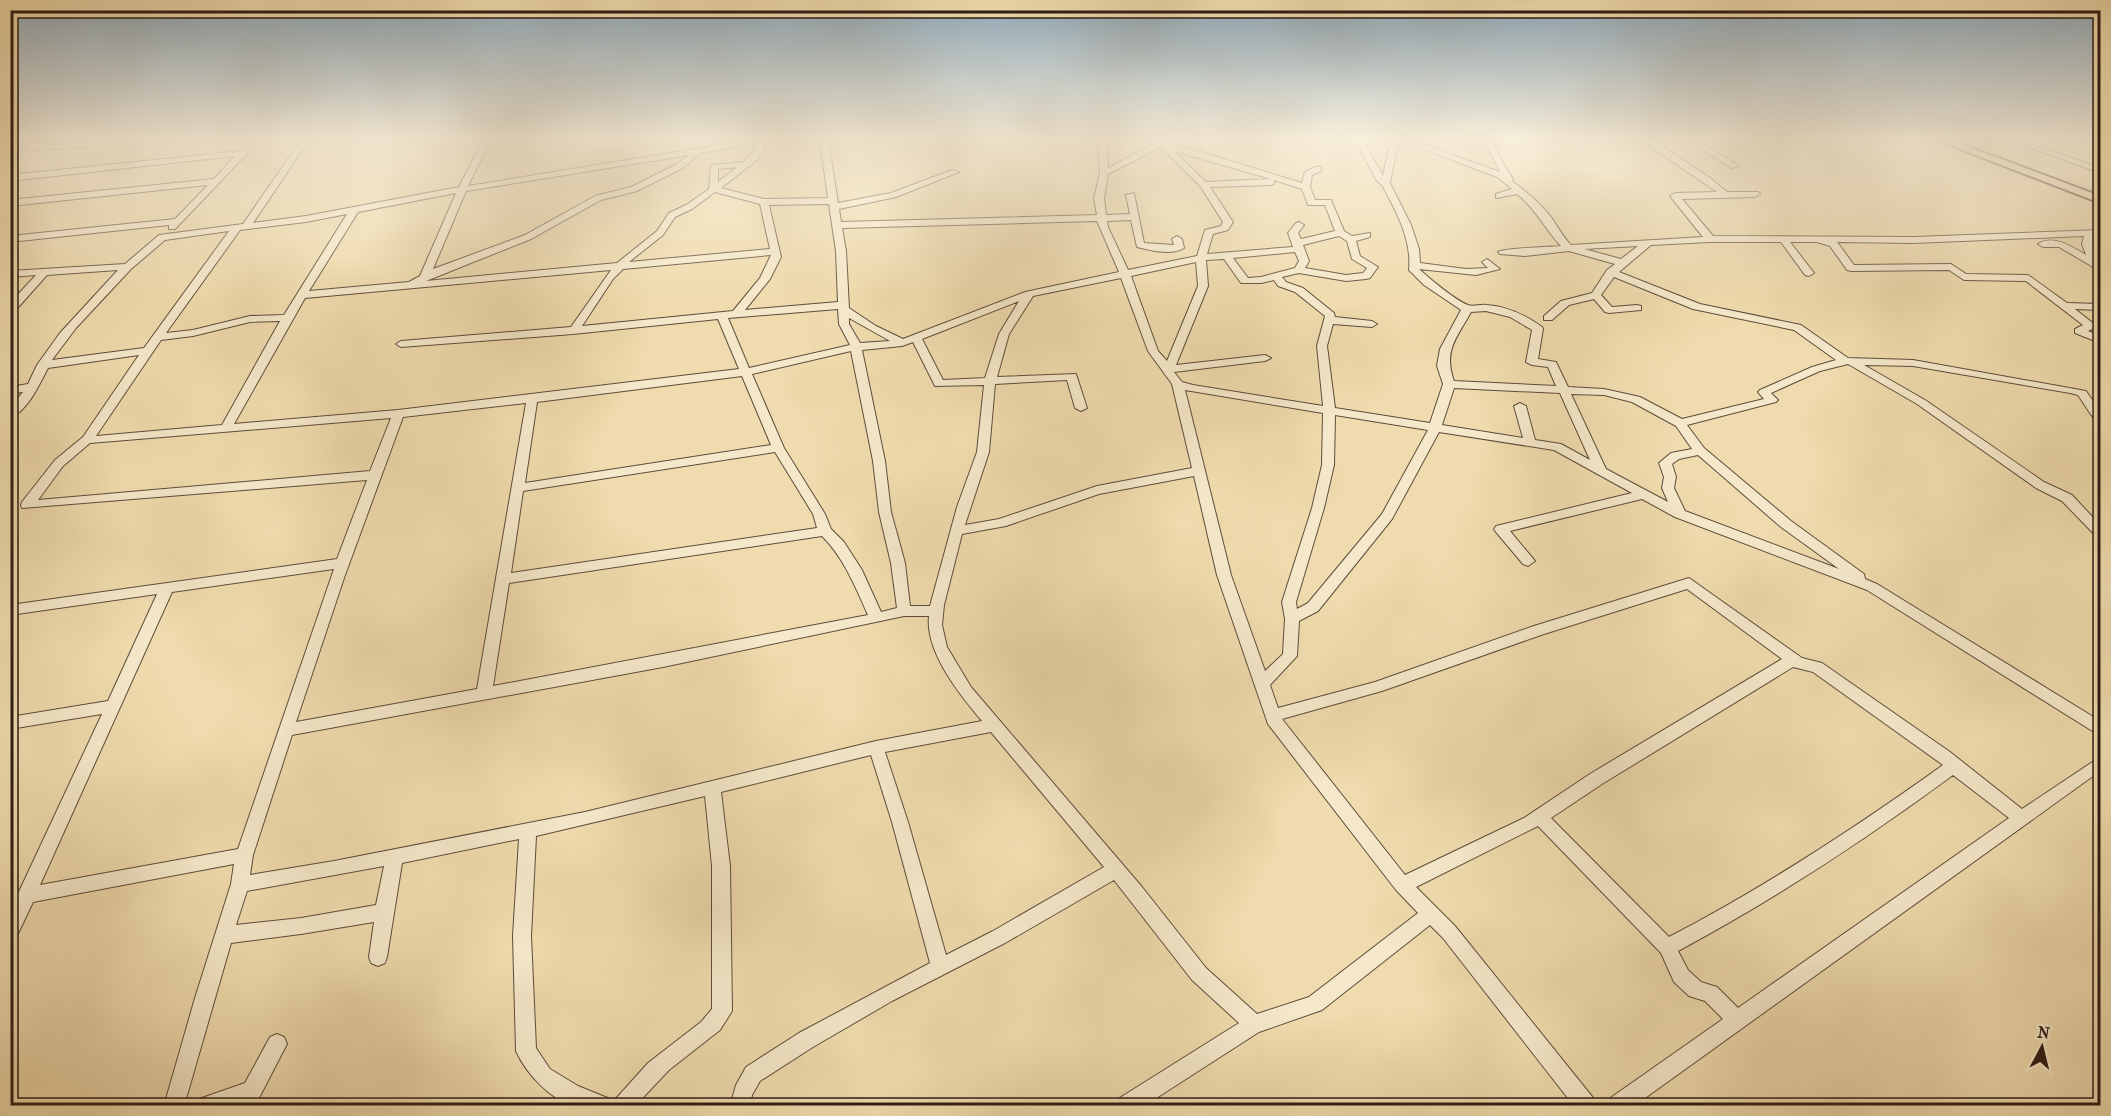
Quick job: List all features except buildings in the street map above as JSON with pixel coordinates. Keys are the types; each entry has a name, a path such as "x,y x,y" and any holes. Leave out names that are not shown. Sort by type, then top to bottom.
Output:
{"main road":[{"path":"2084,192 2100,198"},
{"path":"2085,192 2100,198"}],"street":[{"path":"10,202 108,192"},
{"path":"10,415 24,401 43,364 66,333 127,267 162,237 207,192"},
{"path":"267,192 157,337 87,440 59,463 27,506 375,475"},
{"path":"162,237 240,228 354,210 446,192"},
{"path":"423,281 461,192"},
{"path":"301,295 406,287 528,237 598,198 622,192"},
{"path":"573,331 618,267 660,233 672,215 689,207 709,192"},
{"path":"725,192 764,202 832,204 901,192"},
{"path":"831,192 841,251 844,324 856,347 879,461 885,512 898,563 904,611"},
{"path":"1101,192 1100,219 1125,274 1153,351 1178,384 1224,575 1276,724 1402,885 1449,932 1587,1106"},
{"path":"1168,369 1203,286 1201,258 1209,237 1208,232 1225,228 1228,222 1219,203 1210,192"},
{"path":"1227,256 1245,280 1299,270 1346,278 1366,276 1373,267 1355,257 1355,248 1351,239 1340,233 1328,202 1311,203 1308,192"},
{"path":"1391,192 1415,248 1414,270 1419,276 1467,309 1477,307 1495,309 1524,318 1538,329 1533,362 1552,364 1566,389 1600,469"},
{"path":"1499,196 1508,192"},
{"path":"1521,192 1547,219 1568,248 1623,263"},
{"path":"1722,192 1725,195"},
{"path":"1710,239 1675,196 1755,194"},
{"path":"1131,195 1140,245 1153,248 1179,248 1177,239"},
{"path":"736,313 765,279 776,257 764,202"},
{"path":"225,430 287,318 354,210"},
{"path":"836,225 1134,217"},
{"path":"10,239 178,221"},
{"path":"1299,225 1293,233 1304,261 1299,270"},
{"path":"87,440 398,414 745,372 856,347 902,343 1029,294 1201,258 1298,246 1340,233"},
{"path":"2089,233 2087,244 2097,266"},
{"path":"1503,252 1525,253 1710,239 1964,238 2100,233"},
{"path":"1351,239 1367,235"},
{"path":"1783,238 1809,273"},
{"path":"1964,238 2004,244 2061,244 2097,266"},
{"path":"1813,239 1833,244 1851,268 1951,267 1964,277 2028,279 2090,326 2079,331 2100,340"},
{"path":"1596,295 1601,284 1611,272 1648,243"},
{"path":"423,281 618,267 774,252"},
{"path":"1415,265 1470,271 1489,271 1495,268 1487,262"},
{"path":"10,274 127,267"},
{"path":"10,310 45,271"},
{"path":"1611,272 1697,307 1797,327 1846,361 1873,372 1921,402 2040,485 2067,498 2100,532"},
{"path":"1262,683 1290,656 1292,619 1289,602 1328,465 1329,409 1322,346 1330,315 1299,290 1282,284 1276,276"},
{"path":"1029,294 1004,334 989,381 983,452 957,531 936,611 935,625 940,647 966,690 1199,974 1254,1024"},
{"path":"1596,295 1609,310 1637,308"},
{"path":"1548,318 1565,303 1596,295"},
{"path":"2064,306 2100,308"},
{"path":"401,344 573,331 721,314 843,307 872,328 902,343"},
{"path":"1292,619 1313,607 1387,516 1435,427 1449,384 1443,366 1445,349 1467,309"},
{"path":"721,314 778,448 819,514 825,531 839,545 855,570 877,618"},
{"path":"157,337 193,333 250,319 287,318"},
{"path":"1329,320 1372,324"},
{"path":"916,337 939,384 1072,376 1081,408"},
{"path":"43,364 147,351"},
{"path":"1168,369 1265,358"},
{"path":"1680,423 1772,400 1764,392 1800,375 1846,361 1913,363 2072,390 2082,393 2100,419"},
{"path":"1178,384 1191,388 1557,447 1680,514 1872,587"},
{"path":"1449,384 1604,392 1636,399 1680,423 1700,451 1786,524 1872,587 2100,728"},
{"path":"10,390 32,387"},
{"path":"484,694 532,399"},
{"path":"1521,406 1530,442"},
{"path":"174,1106 240,884 244,855 343,563 398,414"},
{"path":"517,488 778,448"},
{"path":"1680,514 1668,488 1670,477 1665,463 1675,456 1700,451"},
{"path":"957,531 1001,522 1097,490 1199,471"},
{"path":"1528,561 1501,530 1645,494"},
{"path":"503,579 825,531"},
{"path":"10,610 343,563"},
{"path":"1273,715 1377,687 1572,619 1689,583 1793,660 1817,667 2022,818"},
{"path":"10,932 167,588"},
{"path":"287,730 484,694 904,611 936,611"},
{"path":"1402,885 1540,817 1596,779 1793,660"},
{"path":"10,723 112,706"},
{"path":"240,884 334,869 528,830 712,788 876,747 996,725"},
{"path":"876,747 900,822 940,967"},
{"path":"1616,1106 2100,763"},
{"path":"1666,947 1722,919 1811,864 1901,805 1954,766"},
{"path":"621,1106 642,1082 676,1051 717,1021 722,1011 722,866 712,788"},
{"path":"1540,817 1666,947 1682,976 1696,990 1710,993 1736,1019"},
{"path":"528,830 522,936 526,1051 543,1076 572,1094 603,1106"},
{"path":"26,895 244,855"},
{"path":"378,957 394,857"},
{"path":"740,1106 743,1092 753,1074 765,1066 875,1001 999,937 1115,870"},
{"path":"224,935 301,926 384,912"},
{"path":"1125,1106 1254,1024 1316,1004 1430,915"},
{"path":"206,1106 252,1091 277,1044"}]}
